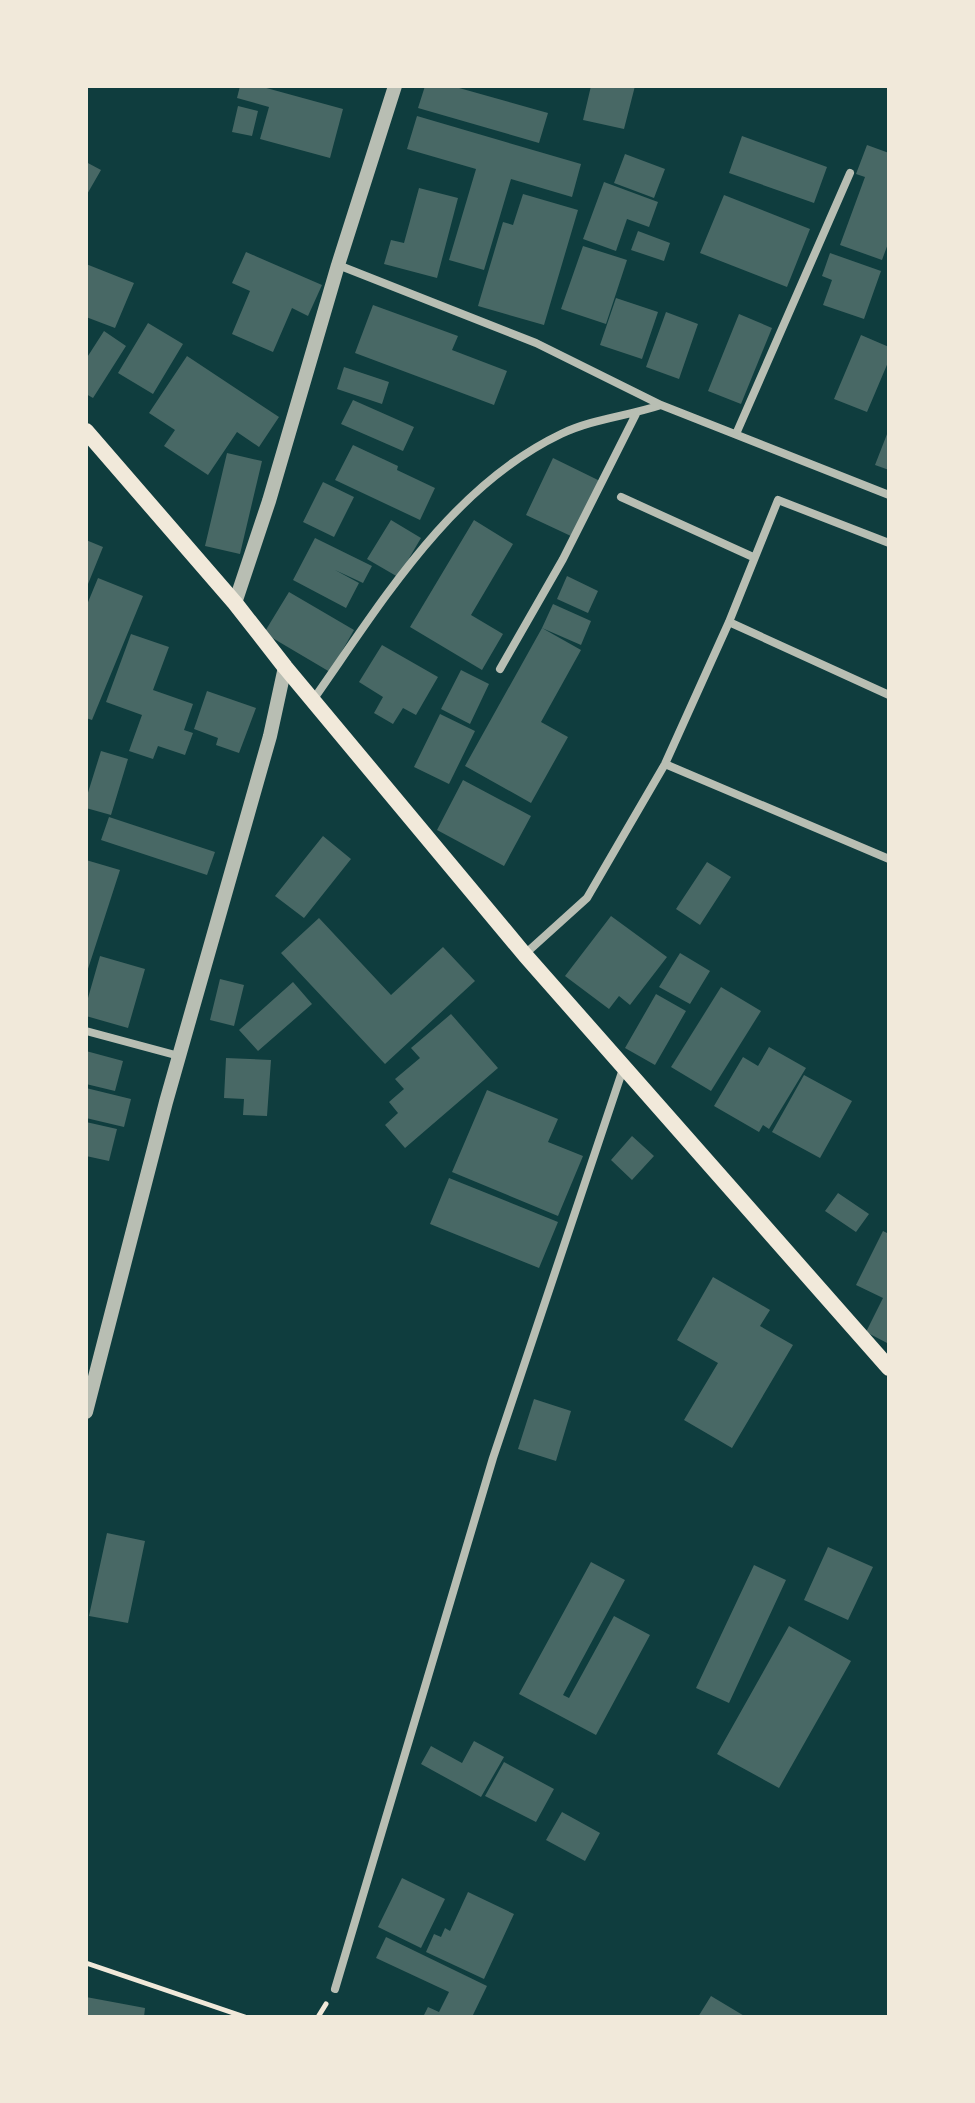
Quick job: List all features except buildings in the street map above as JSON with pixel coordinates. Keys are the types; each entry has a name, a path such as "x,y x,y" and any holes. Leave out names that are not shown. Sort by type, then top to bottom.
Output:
{"main road":[{"path":"86,431 235,603 525,955 889,1368"}],"street":[{"path":"235,603 395,86"},
{"path":"736,434 850,173"},
{"path":"338,265 536,343 661,405 889,495"},
{"path":"313,700 372,616 441,527 490,480 524,454 563,433 661,405"},
{"path":"500,669 563,559 636,414"},
{"path":"621,497 753,557"},
{"path":"525,955 587,898 665,764 729,622 778,500 889,543"},
{"path":"729,622 889,695"},
{"path":"86,1412 179,1056 270,736 285,667"},
{"path":"665,764 889,859"},
{"path":"86,1031 179,1056"},
{"path":"335,1989 493,1458 623,1069"}],"path":[{"path":"86,1963 245,2017"}]}
